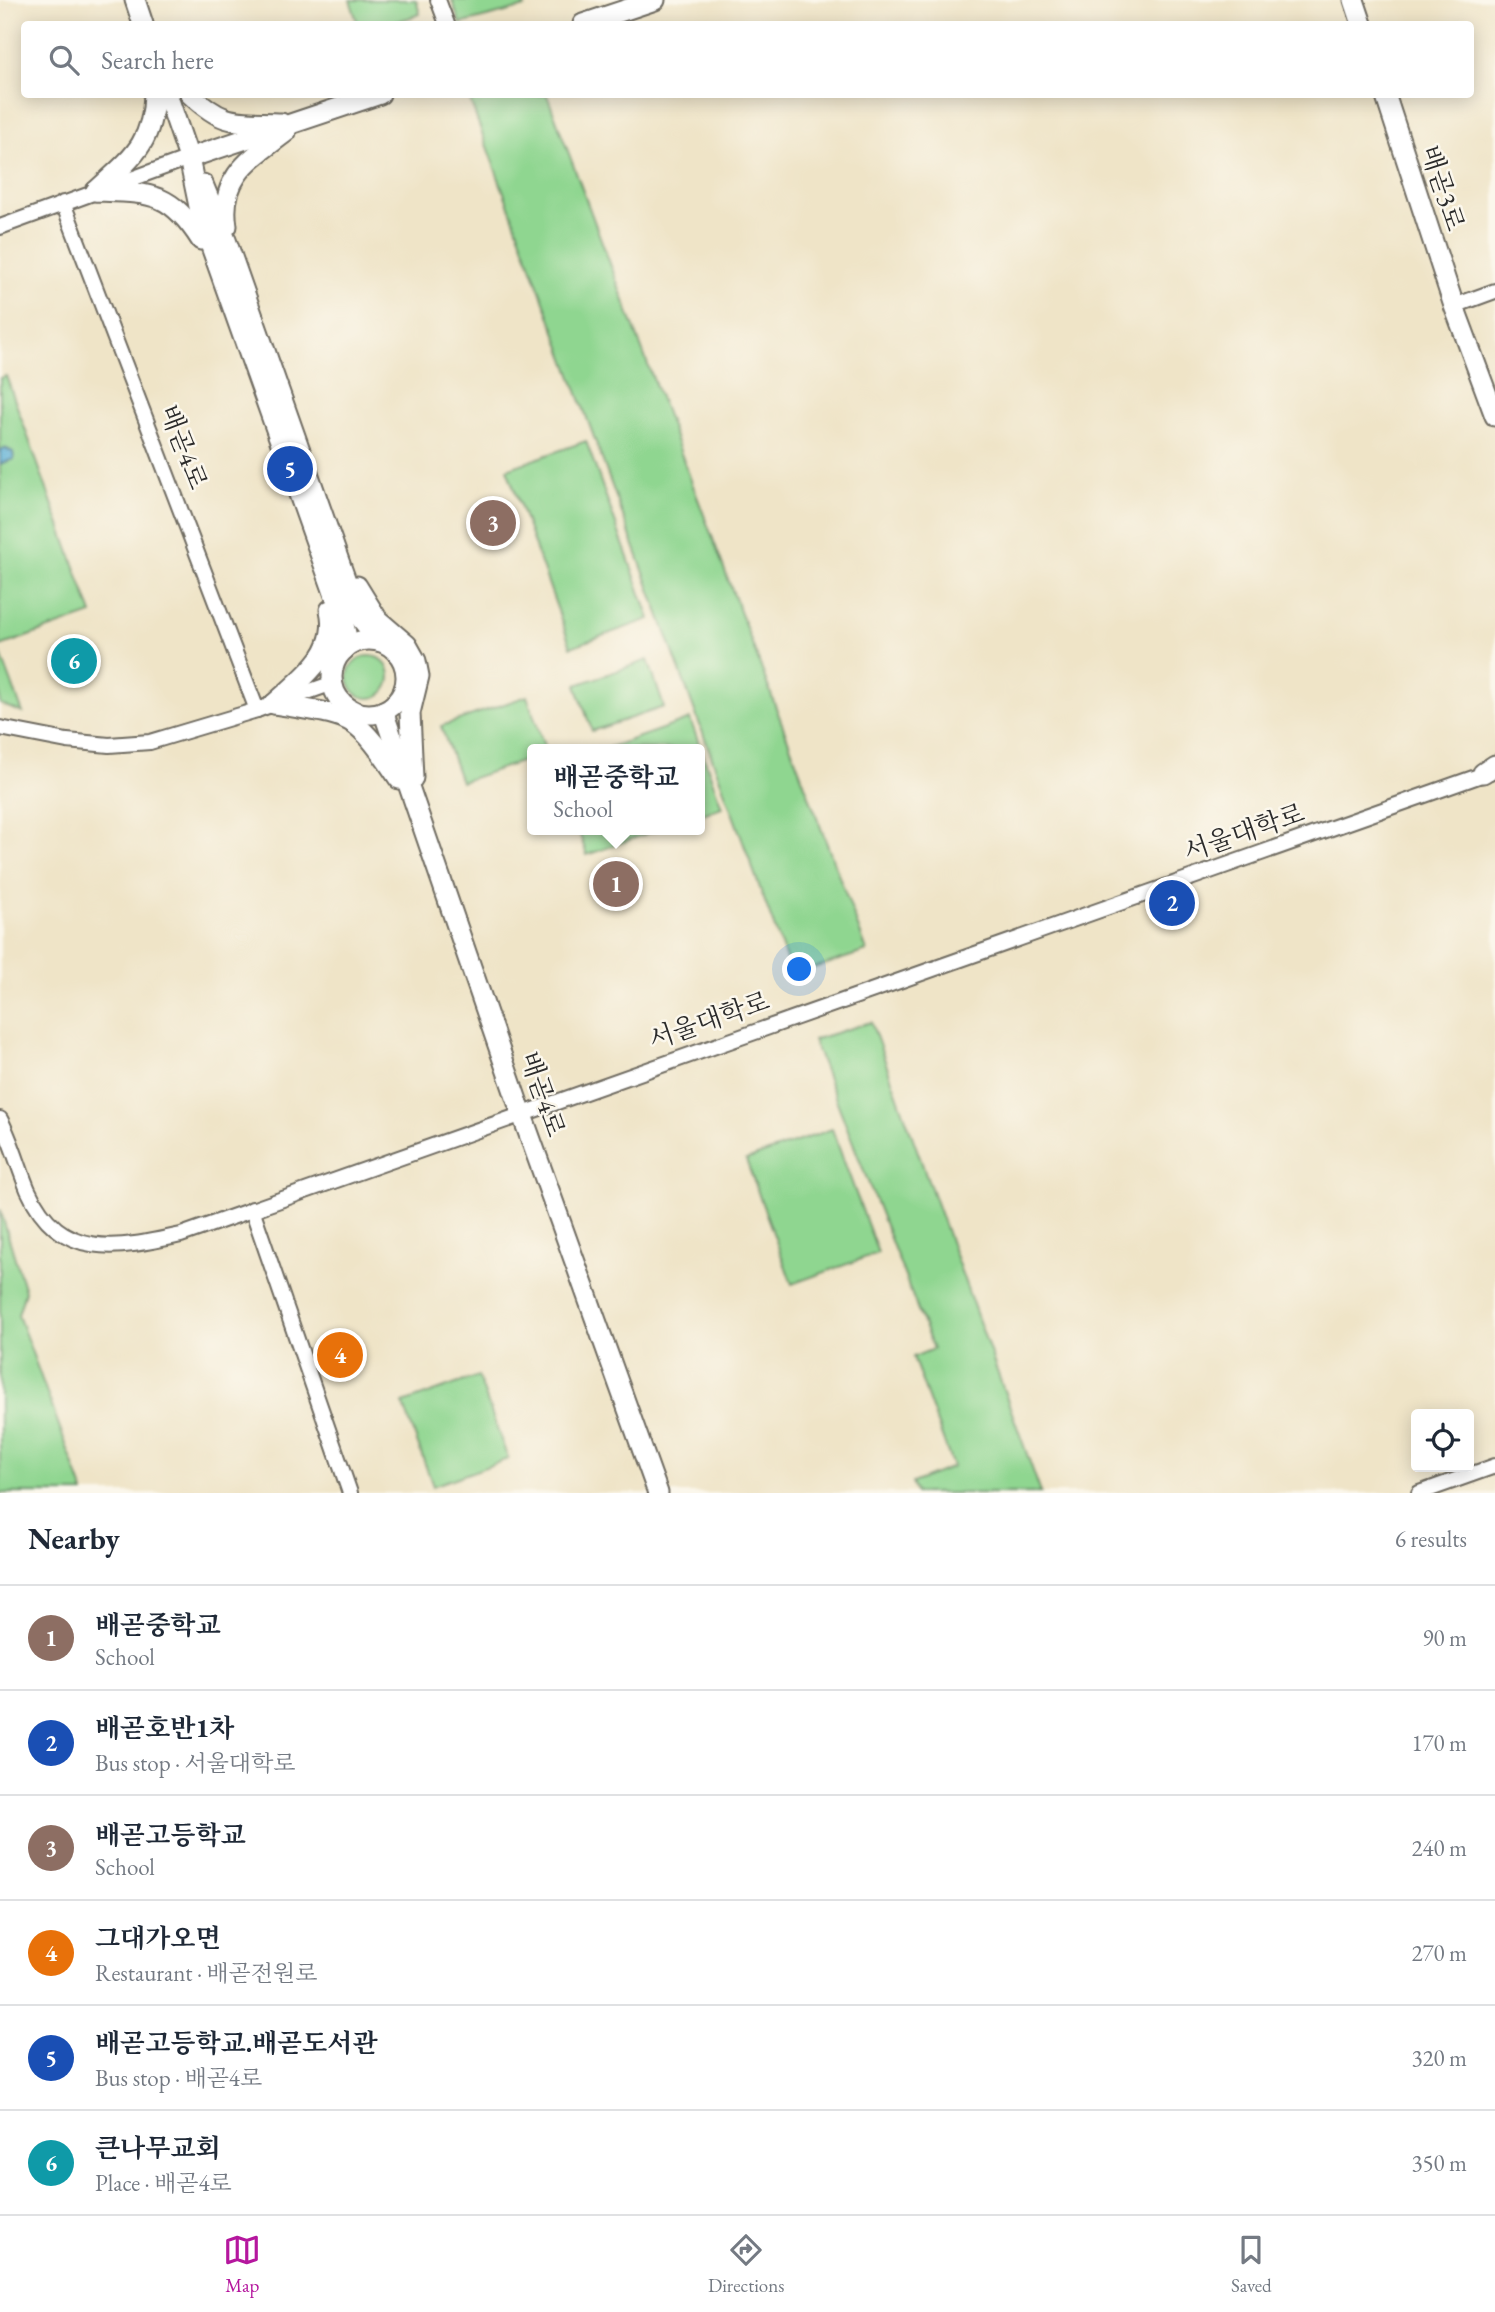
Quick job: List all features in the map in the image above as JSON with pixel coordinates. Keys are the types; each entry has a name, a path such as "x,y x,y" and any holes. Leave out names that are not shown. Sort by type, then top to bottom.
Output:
{"main road":[{"path":"135,0 142,21"},
{"path":"592,21 655,0"},
{"path":"1354,0 1361,21"},
{"path":"96,191 141,148 152,123 154,98"},
{"path":"168,98 189,158 200,176 226,264 322,534 358,615 379,641 399,655 407,679 397,702 383,711 365,714 344,704 332,683 336,660 344,650 359,641 379,641"},
{"path":"194,98 208,112 225,120 296,124"},
{"path":"189,158 369,98"},
{"name":"배곧3로","path":"1386,98 1454,306 1495,416"},
{"path":"226,264 224,204 230,186 246,163 296,124"},
{"path":"96,191 136,192 166,201 179,209 226,264"},
{"path":"266,707 314,666 331,642 331,615 322,534"},
{"path":"322,534 346,633 344,650"},
{"path":"322,534 378,620 407,645 416,662 419,677 410,713 414,803"},
{"path":"266,707 333,713 357,723 370,735 414,803"},
{"name":"배곧4로","path":"383,711 521,1112 658,1493"}],"street":[{"path":"438,0 446,21"},
{"path":"0,227 189,158"},
{"name":"배곧4로","path":"62,203 266,707"},
{"path":"1454,306 1495,291"},
{"path":"0,727 66,741 123,744 150,742 266,707 332,683"},
{"name":"서울대학로","path":"0,1119 30,1194 62,1234 81,1244 105,1247 157,1240 1492,771"},
{"path":"251,1209 350,1493"},
{"path":"1419,1493 1495,1466"}],"green space":[{"path":"350,0 416,0 420,14 399,21 357,21"},
{"path":"452,0 522,0 525,7 471,21 459,21"},
{"path":"469,98 548,98 867,951 792,975"},
{"path":"6,376 92,614 0,646 0,378"},
{"path":"586,441 650,619 571,647 507,469"},
{"path":"0,652 23,713 0,704"},
{"path":"369,656 384,662 390,677 384,692 369,698 354,692 348,677 354,662"},
{"path":"648,660 664,707 592,731 576,685"},
{"path":"527,696 543,744 527,744 527,760 461,782 441,726"},
{"path":"690,719 699,744 619,744"},
{"path":"705,760 722,807 705,813"},
{"path":"580,835 643,835 587,855"},
{"path":"871,1022 1041,1493 916,1493 912,1483 953,1467 913,1357 933,1349 813,1040"},
{"path":"832,1129 878,1253 792,1284 746,1160"},
{"path":"0,1209 25,1291 18,1315 84,1493 0,1493"},
{"path":"478,1376 508,1459 433,1486 403,1403"}],"water":[{"path":"5,448 13,452 14,459 0,464 0,450"}],"place":[{"name":"배곧고등학교.배곧도서관","path":"290,469"},
{"name":"배곧고등학교","path":"493,523"},
{"name":"큰나무교회","path":"74,661"},
{"name":"배곧중학교","path":"616,884"},
{"name":"배곧호반1차","path":"1172,903"},
{"name":"그대가오면","path":"340,1355"}]}
